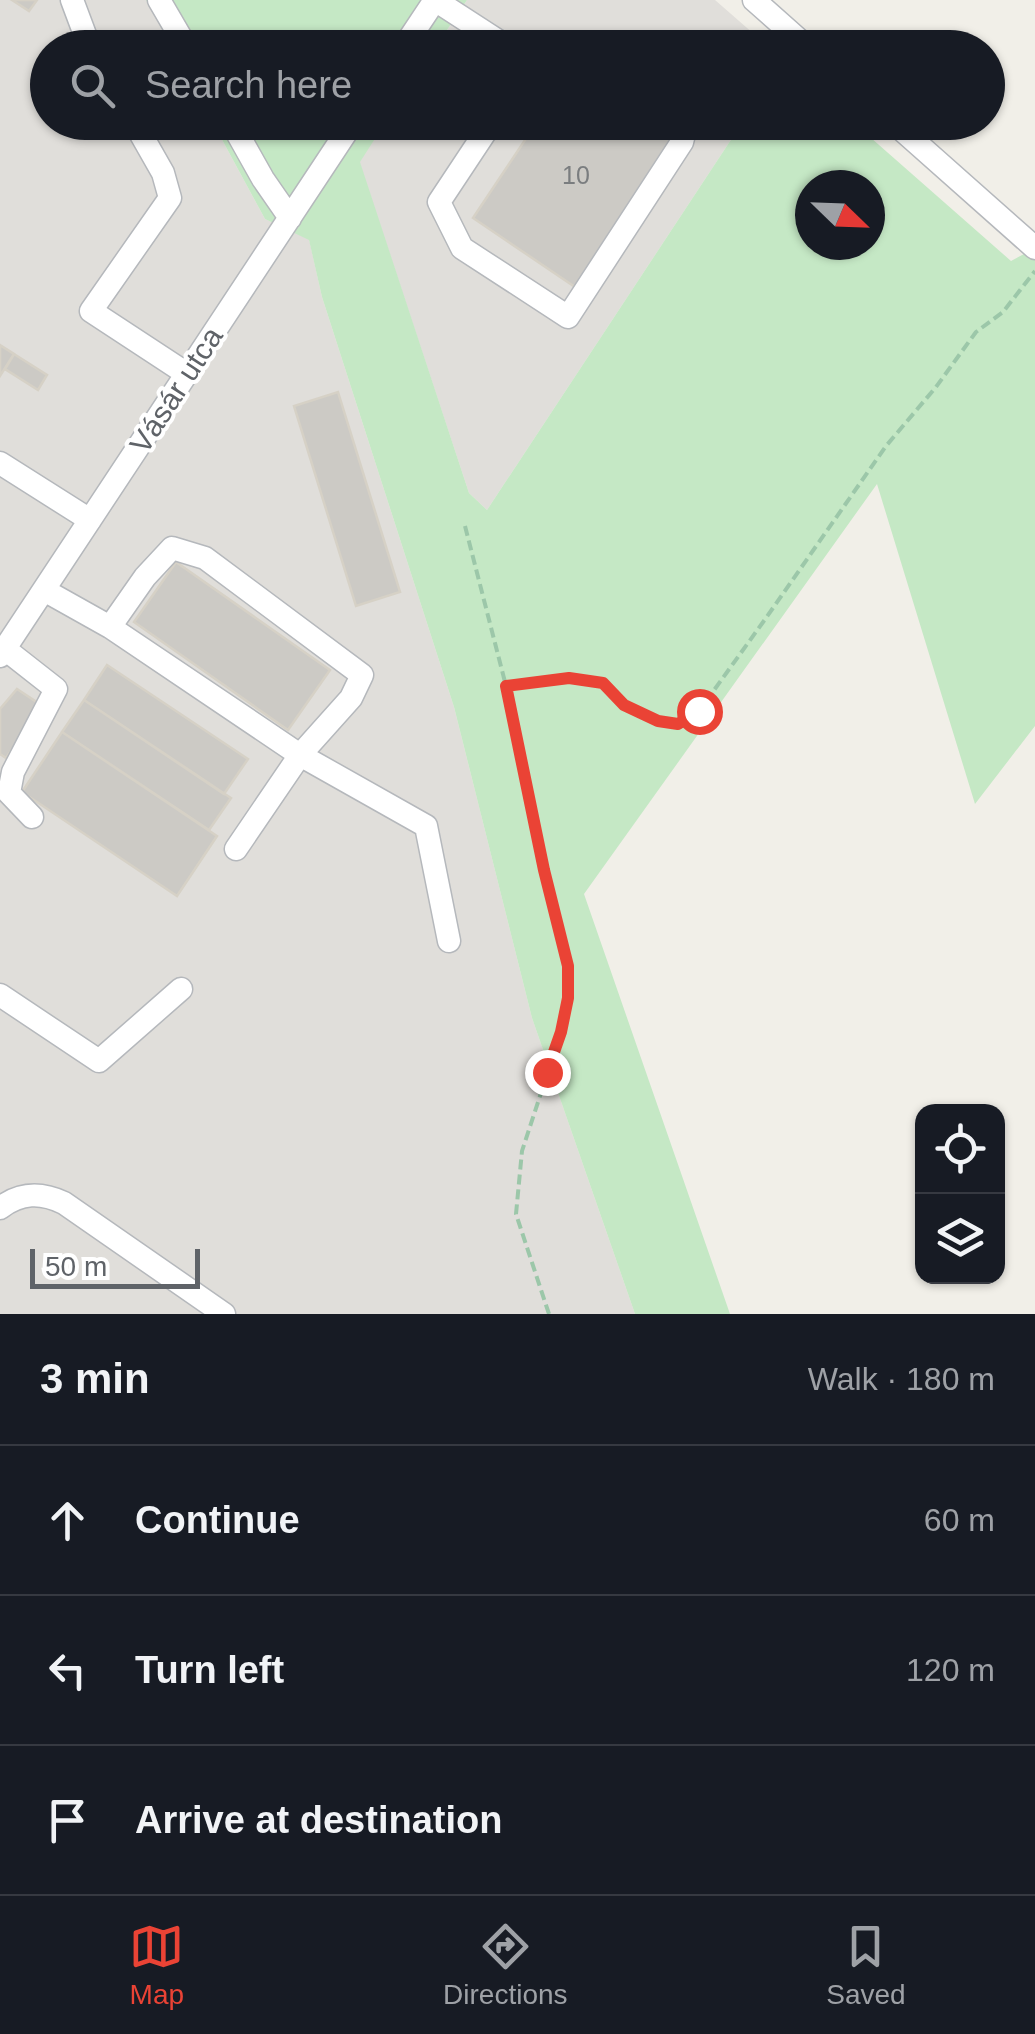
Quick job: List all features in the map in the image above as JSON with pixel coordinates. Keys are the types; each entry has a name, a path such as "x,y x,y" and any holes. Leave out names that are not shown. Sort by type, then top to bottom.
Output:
{"street":[{"path":"72,0 83,30"},
{"path":"159,0 176,30"},
{"path":"415,30 435,0 481,30"},
{"path":"754,0 788,30"},
{"path":"145,140 164,173 170,198 91,311 186,374"},
{"path":"241,140 290,218"},
{"name":"Vásár utca","path":"2,653 341,140"},
{"path":"480,140 440,202 462,248 568,317 682,140"},
{"path":"913,140 1035,248"},
{"path":"0,463 90,520"},
{"path":"110,626 145,577 172,548 205,558 362,675 352,698 300,755 236,849"},
{"path":"44,590 110,626 300,755 426,826 449,941"},
{"path":"2,653 56,689 14,772 9,793 32,817"},
{"path":"0,995 99,1061 181,988"},
{"path":"0,1208 10,1200 32,1195 49,1196 64,1203 224,1314"}],"path":[{"path":"506,686 569,678 603,683 624,705 658,721 678,724 699,711 886,446 976,332 1003,312 1035,271"},
{"path":"465,526 506,686 568,966 568,998 561,1032 522,1151 516,1214 550,1314"}],"shaded area":[{"path":"0,0 146,0 163,30 30,30 30,140 222,140 265,219 309,239 322,297 454,707 532,1018 635,1314 0,1314"},
{"path":"467,0 715,0 749,30 447,30"},
{"path":"373,140 731,140 487,510 469,493 359,161"}],"green space":[{"path":"146,0 467,0 447,30 163,30"},
{"path":"222,140 374,140 360,162 469,493 487,510 731,140 873,140 1011,261 1035,248 1035,726 975,804 877,484 584,894 730,1314 635,1314 532,1018 454,707 322,297 309,240 265,219"}],"building":[{"path":"12,0 37,0 29,11"},
{"path":"525,140 673,140 575,287 473,218"},
{"path":"0,345 14,354 0,376"},
{"path":"14,354 47,375 38,390 5,369"},
{"path":"338,392 400,592 356,606 294,406"},
{"path":"176,562 330,670 288,730 134,622"},
{"path":"107,665 248,759 224,794 84,700"},
{"path":"17,689 38,703 37,714 6,758 0,754 0,709"},
{"path":"84,700 231,798 209,830 62,732"},
{"path":"62,732 217,836 177,896 22,792"}],"route":[{"path":"547,1072 568,998 568,966 506,686 569,678 603,683 624,705 658,721 678,724 699,711"}]}
